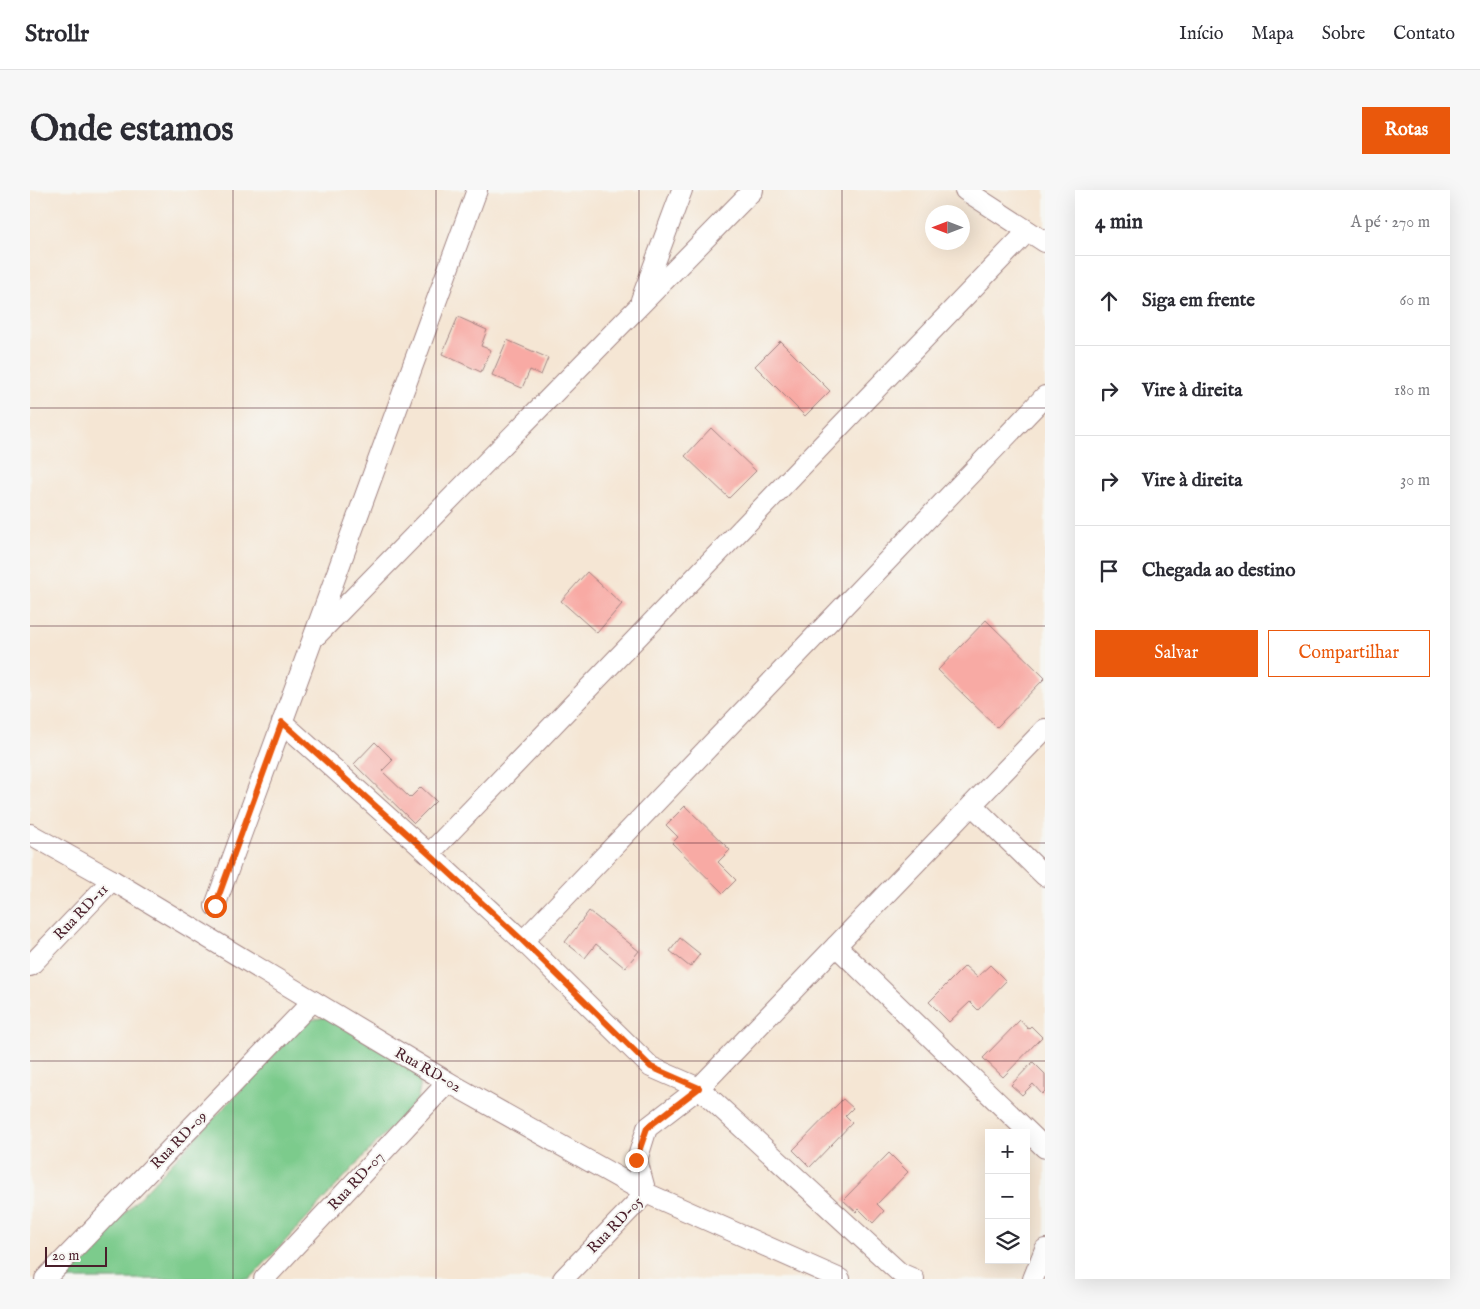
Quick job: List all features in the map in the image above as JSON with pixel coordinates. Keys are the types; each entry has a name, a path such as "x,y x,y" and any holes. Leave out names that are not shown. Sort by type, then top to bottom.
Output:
{"street":[{"path":"215,906 477,190"},
{"path":"638,307 682,190"},
{"path":"313,639 753,190"},
{"path":"429,854 1037,237 965,190"},
{"path":"523,941 1045,396"},
{"path":"282,722 523,941 651,1067 699,1088 900,1273 914,1279"},
{"path":"646,1193 636,1160 647,1128 699,1088 1045,728"},
{"path":"972,805 1045,876"},
{"name":"Rua RD-02","path":"30,834 112,880 448,1082 646,1193 840,1279"},
{"name":"Rua RD-11","path":"30,966 112,880"},
{"path":"836,946 1045,1148"},
{"name":"Rua RD-09","path":"45,1279 313,1001"},
{"name":"Rua RD-07","path":"264,1279 448,1082"},
{"name":"Rua RD-05","path":"563,1279 646,1193"},
{"path":"1033,1279 1045,1249"}],"green space":[{"path":"326,1017 417,1073 420,1088 417,1100 250,1279 61,1279 306,1021"}],"building":[{"path":"458,317 487,330 481,346 491,350 481,372 442,354"},
{"path":"507,340 548,358 541,375 530,370 522,388 492,375"},
{"path":"780,341 830,391 805,416 755,366"},
{"path":"711,428 756,471 729,498 685,456"},
{"path":"587,572 622,604 597,633 561,601"},
{"path":"986,620 1045,678 997,727 938,670"},
{"path":"375,742 393,760 382,771 410,798 421,787 436,801 414,823 354,764"},
{"path":"685,806 730,850 718,862 736,880 723,893 672,843 678,837 666,825"},
{"path":"589,911 639,951 625,968 596,944 585,958 565,942"},
{"path":"680,938 700,954 690,967 670,951"},
{"path":"990,965 1006,981 978,1010 970,1002 949,1022 929,1002 965,966 977,977"},
{"path":"1020,1020 1028,1029 1031,1026 1042,1037 1003,1077 983,1058"},
{"path":"1033,1062 1045,1074 1045,1091 1042,1094 1033,1084 1022,1095 1011,1085"},
{"path":"843,1099 853,1108 845,1116 852,1123 810,1167 793,1150"},
{"path":"889,1153 908,1172 877,1204 884,1211 873,1223 859,1209 856,1212 843,1200"}],"route":[{"path":"215,906 282,722 523,941 651,1067 699,1088 647,1128 636,1160"}]}
